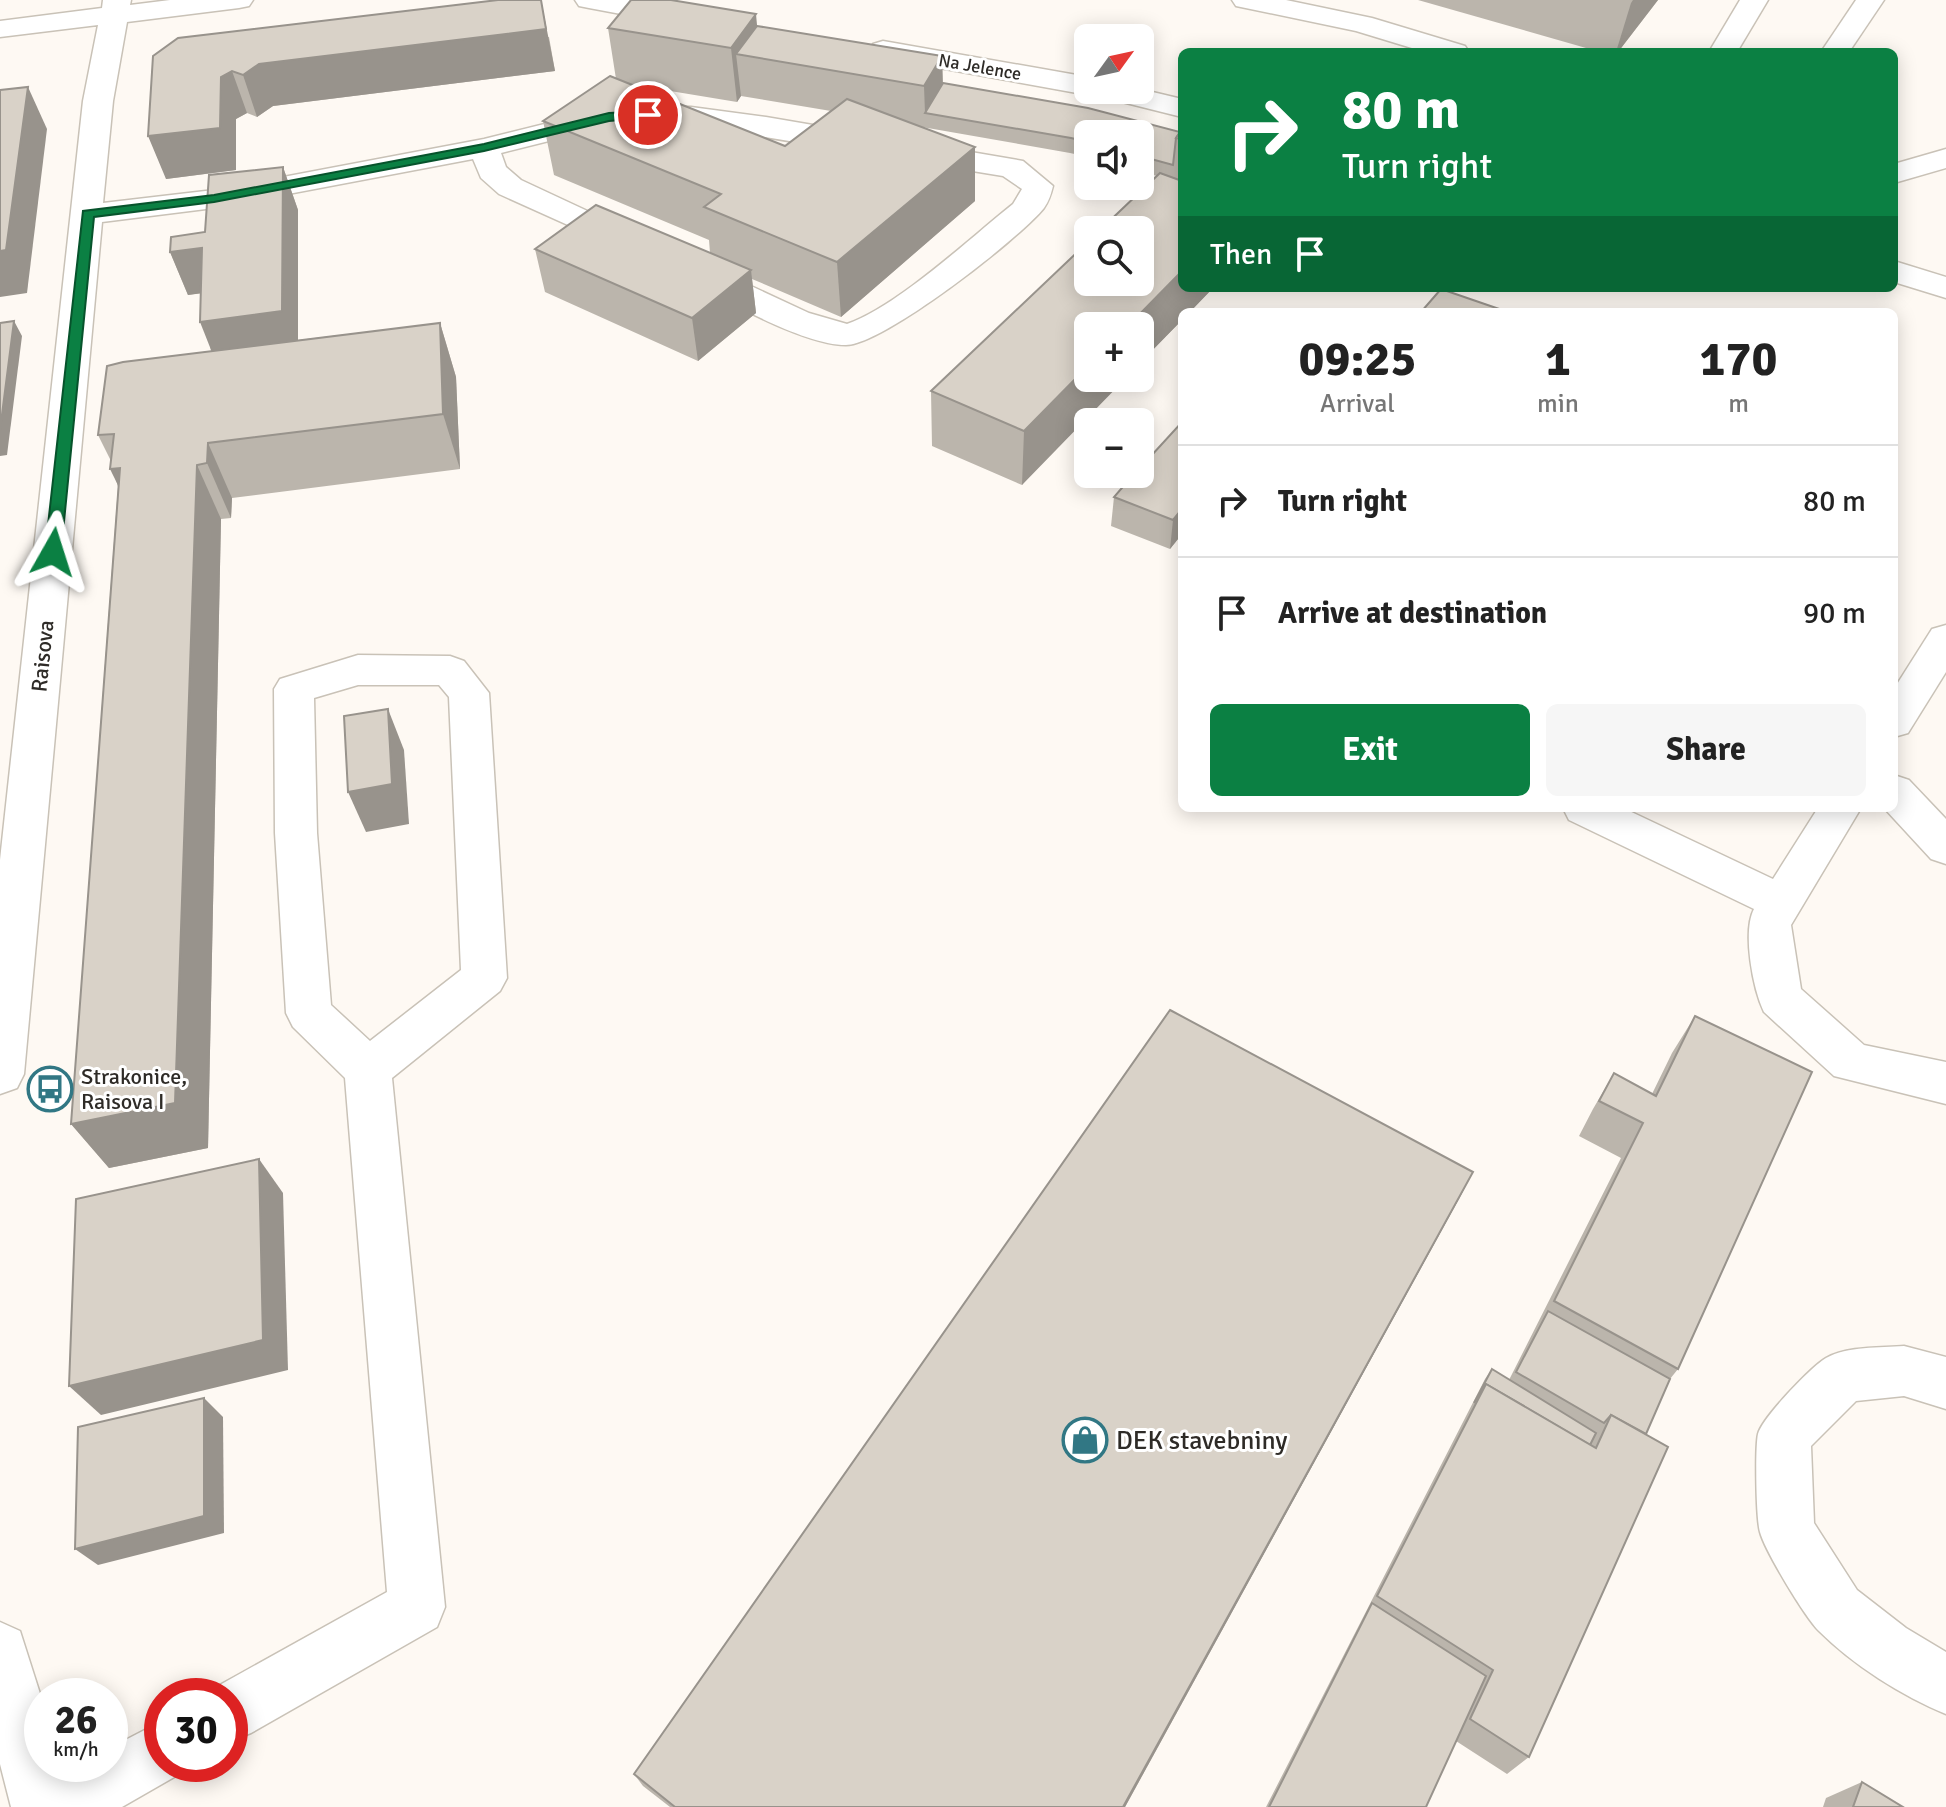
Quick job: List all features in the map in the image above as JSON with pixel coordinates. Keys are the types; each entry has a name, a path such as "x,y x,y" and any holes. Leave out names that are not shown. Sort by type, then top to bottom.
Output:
{"street":[{"path":"0,29 116,7 239,0"},
{"path":"589,0 712,22"},
{"path":"1246,0 1362,24 1442,48"},
{"path":"1725,48 1754,0"},
{"path":"1838,48 1870,0"},
{"name":"Raisova","path":"0,1074 98,101 116,7"},
{"name":"Na Jelence","path":"852,45 1074,84"},
{"path":"1154,101 1178,107"},
{"path":"87,214 214,199 484,148 609,117 691,116 766,126 1012,168 1038,186 1034,200 1024,211 893,314 867,330 848,336 817,328 510,187 492,171 484,148"},
{"path":"1898,173 1946,158"},
{"path":"1898,272 1946,288"},
{"path":"1898,716 1946,639"},
{"path":"248,1702 417,1607 368,1070 309,1013 296,833 294,689 358,670 450,671 469,693 484,978 368,1070"},
{"path":"1898,795 1946,847"},
{"path":"1592,812 1782,903"},
{"path":"1838,812 1769,923 1780,998 1851,1062 1946,1083"},
{"path":"1946,1383 1904,1371 1843,1377 1784,1436 1787,1530 1837,1610 1886,1648 1946,1685"},
{"path":"0,1651 41,1807"},
{"path":"64,1807 144,1761"}],"building":[{"path":"498,0 541,0 546,29 259,64 243,75 232,71 221,77 220,128 148,136 153,56 178,38"},
{"path":"631,0 671,0 756,14 731,48 608,28"},
{"path":"757,26 942,56 924,86 736,54"},
{"path":"610,76 785,146 847,99 975,147 837,262 704,207 721,194 543,121"},
{"path":"943,83 1088,108 1134,120 1074,120 1074,139 925,113"},
{"path":"28,87 6,250 0,251 0,90"},
{"path":"1154,125 1178,131 1173,165 1154,160"},
{"path":"283,167 282,311 200,322 202,248 170,252 171,237 205,232 209,175"},
{"path":"1160,173 1178,180 1178,275 1142,312 1074,312 1074,380 1024,431 931,391 1074,255 1074,296 1154,296 1154,216 1115,216 1132,200 1154,200 1154,179"},
{"path":"596,205 751,270 692,318 535,249"},
{"path":"1438,292 1450,292 1496,308 1424,308"},
{"path":"14,321 0,430 0,323"},
{"path":"440,323 443,414 208,443 207,463 197,465 175,1103 71,1124 120,468 110,469 114,434 98,435 107,366"},
{"path":"1178,426 1178,514 1173,520 1114,497 1122,488 1154,488 1154,453"},
{"path":"388,709 392,784 348,792 344,716"},
{"path":"1170,1010 1473,1172 1123,1807 675,1807 634,1774"},
{"path":"1695,1016 1812,1072 1678,1369 1554,1301 1643,1123 1599,1101 1614,1073 1656,1096"},
{"path":"259,1159 263,1340 69,1386 76,1199"},
{"path":"1548,1311 1670,1379 1646,1434 1611,1415 1604,1423 1516,1372"},
{"path":"1492,1369 1596,1433 1590,1445 1486,1384 1474,1403"},
{"path":"1486,1384 1596,1448 1611,1415 1668,1447 1529,1757 1470,1719 1493,1670 1377,1596"},
{"path":"204,1398 204,1516 75,1549 78,1427"},
{"path":"1372,1603 1486,1676 1426,1807 1269,1807"},
{"path":"1862,1782 1903,1807 1853,1807"}],"place":[{"name":"Strakonice, Raisova I","path":"50,1089"},
{"name":"DEK stavebniny","path":"1085,1440"}],"route":[{"path":"53,552 87,214 214,199 343,172 484,148 609,117 648,115"}]}
